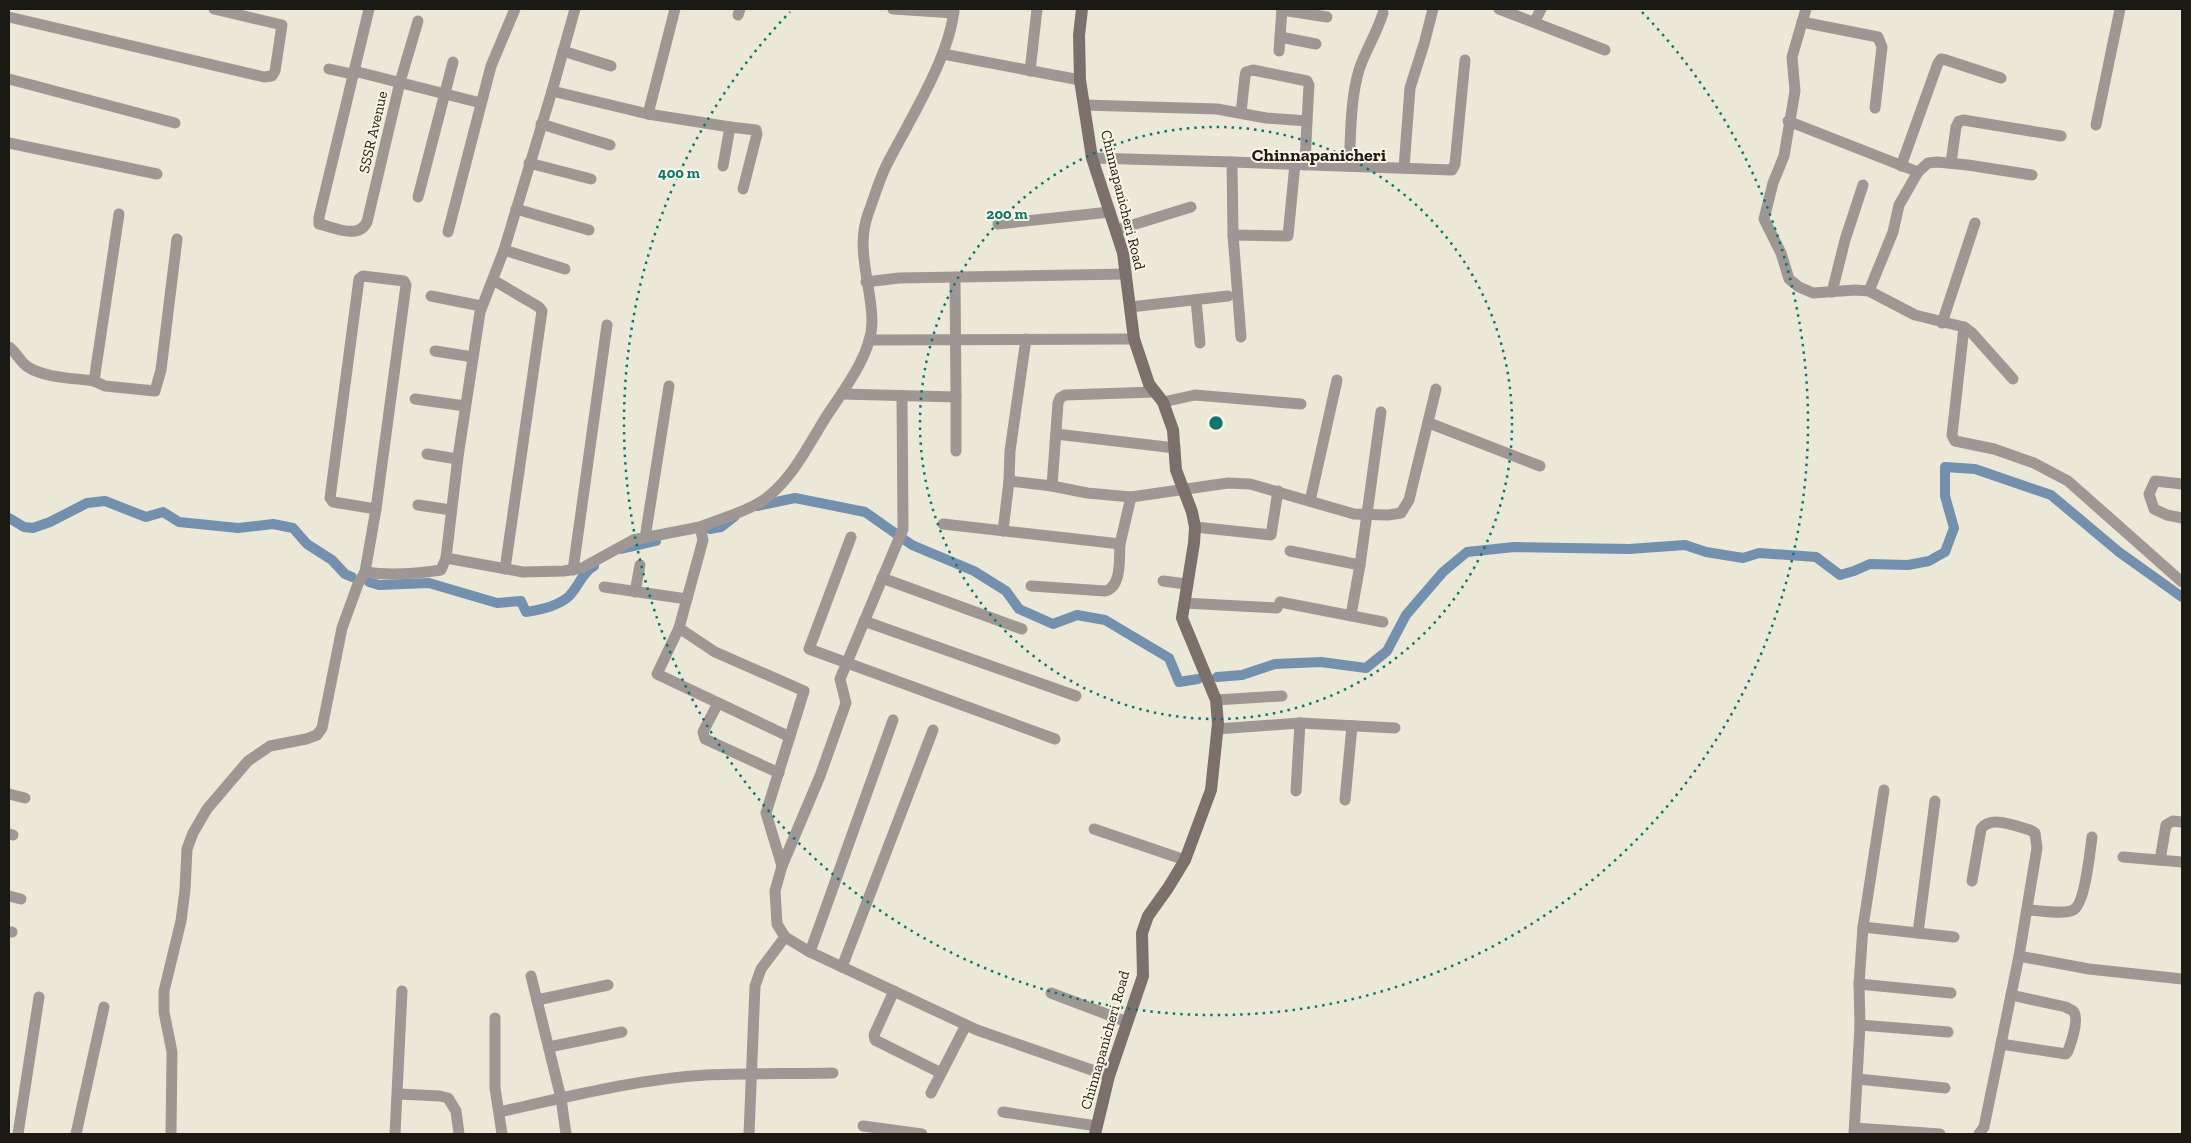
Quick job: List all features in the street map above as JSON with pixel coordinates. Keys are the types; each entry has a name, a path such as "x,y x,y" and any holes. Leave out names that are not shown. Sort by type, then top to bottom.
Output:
{"street":[{"path":"9,17 264,77 272,76 275,71 282,25 214,9"},
{"path":"352,74 369,9"},
{"path":"448,232 491,66 515,9"},
{"path":"365,572 383,575 441,570 446,558 457,459 481,306 494,280 504,250 575,9"},
{"path":"648,114 675,9"},
{"path":"446,558 523,572 582,568 633,540 700,526 739,512 768,497 794,469 854,377 868,340 872,323 862,245 864,225 885,167 943,54 954,11 893,9"},
{"path":"1030,71 1037,9"},
{"name":"Chinnapanicheri Road","path":"1082,9 1078,35 1080,80 1092,158 1123,253 1134,339 1149,384 1159,397 1173,430 1176,470 1192,512 1195,527 1182,618 1216,700 1217,729 1211,790 1185,860 1148,916 1142,933 1143,976 1108,1076 1096,1130"},
{"path":"1279,51 1282,9 1326,17"},
{"path":"1404,168 1410,88 1433,9"},
{"path":"1499,9 1535,21 1605,50"},
{"path":"1535,21 1541,9"},
{"path":"1806,9 1792,57 1794,91 1784,156 1773,183 1764,219 1781,253 1789,280 1799,288 1813,293 1869,291 1915,315 1964,328 1972,332 2013,379"},
{"path":"2096,125 2120,9"},
{"path":"1349,166 1355,88 1360,69 1383,13"},
{"name":"SSSR Avenue","path":"352,74 319,214 320,224 349,232 361,229 366,222 400,82 418,21"},
{"path":"1802,22 1878,38 1882,47 1875,108"},
{"path":"1280,37 1316,44"},
{"path":"563,51 612,66"},
{"path":"943,54 1080,80"},
{"path":"1901,166 1941,59 2001,78"},
{"path":"1092,158 1446,171 1454,168 1465,60"},
{"path":"418,197 453,62"},
{"path":"329,69 352,74 354,71 482,103"},
{"path":"1233,235 1288,236 1307,121 1309,85 1307,81 1253,70 1246,72 1241,113"},
{"path":"9,79 175,123"},
{"path":"552,91 648,114 756,130 757,134 743,189"},
{"path":"1084,105 1217,109 1266,118 1307,121"},
{"path":"1951,163 1956,127 1963,120 2061,136"},
{"path":"1788,121 1918,172"},
{"path":"540,124 610,145"},
{"path":"723,166 730,127"},
{"path":"9,143 158,174"},
{"path":"1232,162 1233,235 1241,337"},
{"path":"529,163 591,179"},
{"path":"1869,291 1893,232 1899,205 1918,172 1928,163 1951,163 2032,175"},
{"path":"1832,292 1845,240 1863,185"},
{"path":"1116,230 1190,207"},
{"path":"516,209 589,230"},
{"path":"998,224 1110,212"},
{"path":"94,381 119,214"},
{"path":"1942,323 1975,223"},
{"path":"9,347 15,351 25,365 36,372 94,381 104,386 155,391 161,370 177,239"},
{"path":"504,250 565,269"},
{"path":"866,282 898,278 1126,274"},
{"path":"170,1134 172,1052 164,1012 164,990 181,921 188,849 193,833 207,809 248,761 270,746 306,739 317,735 322,728 342,628 358,584 365,572 376,509 406,285 404,281 363,276 359,279 330,498 333,502 376,509"},
{"path":"955,277 956,451"},
{"path":"494,280 539,307 542,311 505,569"},
{"path":"431,296 481,306"},
{"path":"1130,307 1228,296"},
{"path":"1196,300 1200,343"},
{"path":"573,570 607,326"},
{"path":"1964,328 1952,435 1955,441 1994,449 2034,462 2065,479 2182,582"},
{"path":"1003,531 1010,481 1010,450 1026,339"},
{"path":"868,340 1134,339"},
{"path":"435,351 473,357"},
{"path":"1310,501 1338,380"},
{"path":"645,538 669,386"},
{"path":"1010,481 1052,486 1087,493 1131,497 1228,483 1250,484 1354,514 1388,515 1401,513 1409,500 1436,388"},
{"path":"842,394 956,397"},
{"path":"1052,486 1058,403 1060,398 1065,395 1159,397 1195,395 1301,404"},
{"path":"902,396 903,529 840,679 846,703 820,776 782,866 775,891 778,924 785,938 810,952 966,1025 1108,1076"},
{"path":"416,399 465,406"},
{"path":"1351,615 1360,565 1381,412"},
{"path":"1429,423 1540,466"},
{"path":"1056,434 1174,448"},
{"path":"427,454 457,459"},
{"path":"2182,484 2155,481 2149,494 2154,509 2167,515 2182,518"},
{"path":"1195,527 1271,535 1278,491"},
{"path":"1031,586 1105,591 1115,587 1120,544 1131,497"},
{"path":"418,505 451,510"},
{"path":"942,524 1120,544"},
{"path":"700,526 703,540 679,628 657,674 790,737"},
{"path":"850,537 809,648 1055,739"},
{"path":"1290,551 1360,565"},
{"path":"635,592 640,565"},
{"path":"882,578 1022,629"},
{"path":"1163,581 1186,584"},
{"path":"604,587 687,599"},
{"path":"1184,603 1279,605 1351,615 1383,622"},
{"path":"864,622 1076,696"},
{"path":"679,628 715,652 804,691 766,813 782,866"},
{"path":"1216,700 1282,696"},
{"path":"718,703 703,732 705,739 779,773"},
{"path":"810,952 893,720"},
{"path":"1217,729 1300,723 1395,728"},
{"path":"1296,791 1300,723"},
{"path":"1345,800 1352,726"},
{"path":"842,967 933,730"},
{"path":"1884,790 1863,926 1859,984 1858,1079 1854,1131 1940,1134"},
{"path":"9,794 25,798"},
{"path":"1918,933 1935,801"},
{"path":"1972,881 1981,829 1984,825 1991,821 2030,830 2035,833 2037,848 2019,956 1984,1127 1978,1134"},
{"path":"2160,860 2166,826 2173,821 2182,822"},
{"path":"1094,829 1185,860"},
{"path":"2027,910 2067,912 2078,906 2082,896 2092,837"},
{"path":"2123,857 2182,862"},
{"path":"9,896 21,899"},
{"path":"1863,926 1954,938"},
{"path":"749,1134 758,976 785,938"},
{"path":"2019,956 2089,969 2182,979"},
{"path":"531,976 561,1098 566,1134"},
{"path":"1859,984 1951,993"},
{"path":"537,1000 608,985"},
{"path":"395,1134 402,991"},
{"path":"894,991 874,1039 941,1073"},
{"path":"1051,993 1127,1022"},
{"path":"2002,1044 2054,1054 2066,1054 2075,1026 2076,1017 2073,1011 2066,1007 2011,995"},
{"path":"18,1134 40,997"},
{"path":"76,1134 104,1007"},
{"path":"495,1018 495,1080 502,1134"},
{"path":"931,1093 966,1025"},
{"path":"1860,1025 1948,1032"},
{"path":"549,1047 622,1032"},
{"path":"499,1112 561,1098 662,1080 707,1075 832,1073"},
{"path":"1858,1079 1945,1088"},
{"path":"398,1094 448,1098 456,1111 459,1134"},
{"path":"1003,1112 1096,1130"},
{"path":"863,1126 922,1134"}],"waterway":[{"path":"1217,677 1242,675 1275,664 1321,662 1366,668 1387,651 1406,615 1443,572 1467,552 1514,547 1629,549 1685,545 1706,552 1743,558 1759,553 1816,557 1840,575 1870,564 1908,565 1929,561 1945,552 1954,528 1945,496 1945,467 1975,469 2051,495 2119,552 2182,597"},
{"path":"757,506 795,498 865,512 912,545 974,571 1006,591 1019,609 1053,624 1077,615 1105,620 1169,658 1179,682 1198,679"},
{"path":"9,518 24,527 33,528 50,522 87,503 105,501 146,517 163,512 179,522 238,528 273,524 293,528 307,544 332,560 345,574 352,577"},
{"path":"710,529 721,527 735,516"},
{"path":"621,549 656,541"},
{"path":"369,582 379,585 429,583 497,603 521,601 526,612 552,606 567,598 586,573 594,566"}],"district":[{"name":"Chinnapanicheri","path":"1319,155"}]}
